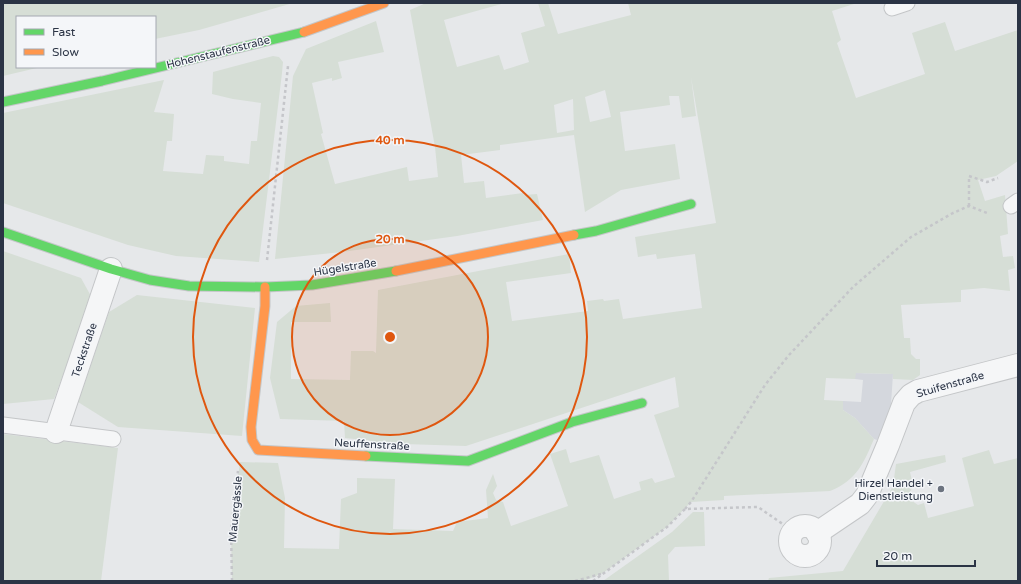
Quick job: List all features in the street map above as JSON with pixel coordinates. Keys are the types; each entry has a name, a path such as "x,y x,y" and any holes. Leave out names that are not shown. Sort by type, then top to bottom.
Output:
{"street":[{"name":"Hohenstaufenstraße","path":"156,68 302,33 384,3"},
{"name":"Hohenstaufenstraße","path":"3,102 155,68"},
{"name":"Hügelstraße","path":"3,232 111,269 150,280 189,286 229,288 266,287 312,285 374,275 596,231 691,204"},
{"name":"Teckstraße","path":"56,432 111,269"},
{"path":"252,440 251,427 266,287"},
{"name":"Stuifenstraße","path":"793,532 790,540 792,550 799,556 809,556 813,554 820,546 817,533 860,504 867,495 904,403 911,395 918,391 1018,365"},
{"name":"Neuffenstraße","path":"252,440 258,450 468,460 572,422 642,404"}],"lane":[{"path":"892,8 906,3"},
{"path":"3,425 113,440"}],"path":[{"path":"266,287 266,267 289,64 289,35"},
{"path":"592,581 667,526 685,509 691,502 765,385 789,354 853,287 911,237 953,213 969,206 969,176 987,182 998,178"},
{"name":"Mauergässle","path":"232,581 231,530 240,462 252,440"},
{"path":"685,509 758,507 793,532"},
{"path":"575,581 603,573"}],"shaded area":[{"path":"3,3 293,3 199,30 156,39 156,16 16,16 16,68 37,68 3,76"},
{"path":"426,3 505,3 444,20 457,67 499,55 504,70 529,62 521,33 545,26 538,3 548,3 558,34 631,15 628,3 857,3 832,11 841,40 837,43 856,98 925,74 912,33 945,22 955,51 1018,30 1018,161 996,176 978,180 985,201 1005,195 1008,234 1000,236 1003,257 1013,256 1015,268 1008,270 1010,291 984,288 961,290 961,302 901,305 904,338 910,338 911,354 916,359 920,359 920,375 913,380 893,379 893,374 856,373 855,379 826,378 824,400 843,401 843,410 855,418 874,439 862,464 853,476 847,482 830,491 724,496 724,500 691,502 667,527 603,573 584,581 232,581 231,530 240,462 278,463 285,498 284,548 339,549 341,499 357,493 357,478 395,479 393,529 453,531 457,522 488,518 486,490 493,474 497,486 493,493 496,500 503,502 511,526 568,506 550,454 566,449 570,463 599,455 614,499 641,490 639,482 652,478 655,483 675,477 654,415 679,407 675,377 466,446 373,443 373,441 345,438 344,421 280,419 270,378 277,322 296,306 330,303 331,322 291,322 291,379 350,380 351,351 373,351 376,353 378,290 569,254 571,273 506,282 512,321 588,311 587,301 603,299 604,301 619,299 623,319 702,308 695,254 657,259 656,254 638,257 635,237 716,223 691,77 696,116 682,118 679,96 669,96 670,105 620,112 625,151 675,144 680,179 621,190 585,212 574,135 500,145 500,150 461,155 464,183 484,181 486,198 523,193 524,195 537,194 543,220 457,236 342,252 275,259 293,76 306,49 376,21 384,52 338,62 342,78 332,81 332,78 312,83 323,133 321,134 335,184 407,167 409,181 438,177 435,147 410,10","holes":["605,90 611,117 590,122 585,97","573,99 574,130 557,133 554,105"]},
{"path":"273,56 279,57 283,62 259,262 176,256 128,245 3,203 3,113 164,80 154,112 174,114 172,141 167,141 163,171 203,174 206,155 224,156 224,161 249,164 251,141 257,141 261,103 212,94 213,72"},
{"path":"3,251 81,278 92,298 54,399 3,404"},
{"path":"137,295 255,308 242,436 118,427 78,402 109,312"},
{"path":"855,373 893,374 890,419 877,440 874,439 855,418 843,410 843,401 861,402 863,380 855,379"},
{"path":"3,434 118,448 101,581 3,581"},
{"path":"989,450 994,464 1018,458 1018,581 768,581 769,578 843,571 893,486 896,464 945,455 946,462 910,472 913,486 910,492 912,501 918,505 924,503 928,518 974,506 962,458"},
{"path":"693,512 704,512 705,546 675,547 668,555 669,581 603,581 672,532"}],"traffic: fast":[{"path":"156,68 304,32"},
{"path":"3,102 156,68"},
{"path":"574,235 596,231 691,204"},
{"path":"3,232 111,269 150,280 189,286 265,287 312,285 396,271"},
{"path":"366,456 468,461 572,422 642,403"}],"traffic: slow":[{"path":"304,32 384,3"},
{"path":"396,271 574,235"},
{"path":"265,287 265,306 251,427 252,440 258,450 366,456"}],"place":[{"name":"Hirzel Handel + Dienstleistung","path":"941,489"}]}
